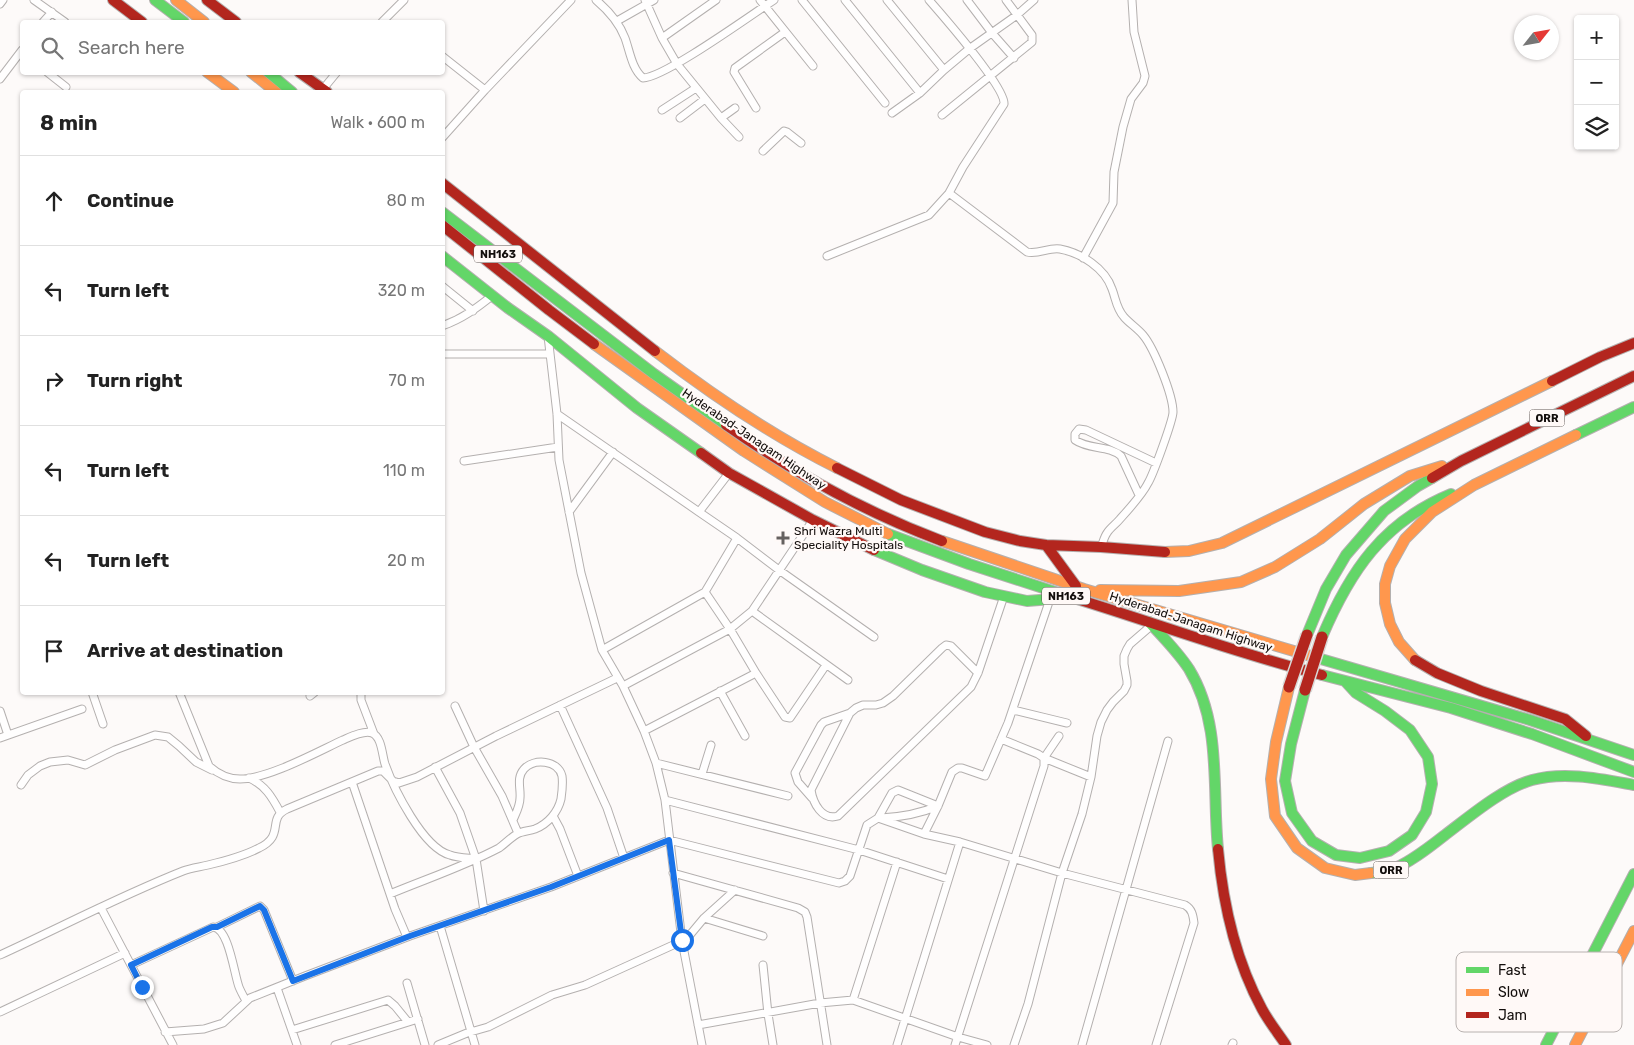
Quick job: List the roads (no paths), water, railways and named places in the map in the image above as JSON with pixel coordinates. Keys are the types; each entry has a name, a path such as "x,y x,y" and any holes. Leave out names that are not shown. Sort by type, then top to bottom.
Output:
{"main road":[{"path":"113,0 139,20"},
{"path":"154,0 181,20"},
{"path":"176,0 201,20"},
{"path":"207,0 233,20"},
{"path":"211,75 231,90"},
{"path":"255,75 274,90"},
{"path":"272,75 290,90"},
{"path":"303,75 324,90"},
{"path":"445,185 681,371 734,408 811,455 910,503 985,532 1020,541 1046,545 1164,552 1189,551 1222,543 1591,361 1634,343"},
{"name":"Hyderabad-Janagam Highway","path":"445,214 654,374 756,446 808,478 862,507 911,529 962,548 1080,588 1522,718 1634,755"},
{"name":"Hyderabad-Janagam Highway","path":"445,228 636,376 744,451 825,502 886,533 969,564 1273,663 1451,708 1532,734 1634,772"},
{"path":"445,258 508,308 548,336 637,408 729,473 813,520 863,545 922,570 985,592 1027,601 1069,597"},
{"name":"ORR","path":"1634,376 1461,460 1418,486 1384,511 1346,555 1326,589 1289,686 1276,742 1271,779 1275,816 1297,848 1325,868 1354,875 1391,870 1423,852 1472,814 1504,793 1531,780 1552,776 1574,776 1634,785"},
{"name":"ORR","path":"1345,681 1356,693 1385,711 1410,730 1428,757 1432,784 1426,812 1412,835 1389,851 1360,858 1336,855 1312,841 1292,813 1285,781 1291,744 1305,690 1322,637 1340,597 1363,559 1393,527 1422,506 1474,485 1634,407"},
{"name":"ORR","path":"1080,588 1179,592 1241,582 1275,567 1313,544 1364,504 1410,476 1461,460"},
{"name":"ORR","path":"1474,485 1432,512 1405,539 1390,566 1385,584 1385,603 1390,624 1399,642 1415,660 1437,673 1481,691 1566,719 1592,741"},
{"path":"1046,545 1080,588"},
{"path":"1150,623 1169,642 1191,672 1204,701 1213,741 1218,859 1225,899 1239,953 1259,1004 1286,1045"},
{"path":"1594,952 1634,874"},
{"path":"1622,954 1634,931"},
{"path":"1546,1045 1553,1032"},
{"path":"1575,1045 1582,1032"}],"street":[{"path":"0,4 3,0"},
{"path":"34,0 62,20"},
{"path":"384,20 404,0"},
{"path":"445,135 571,0"},
{"path":"596,0 617,21 635,68 643,78 650,78 677,64 774,0"},
{"path":"617,21 646,2 654,0"},
{"path":"662,38 716,0"},
{"path":"760,0 813,66"},
{"path":"802,0 885,103"},
{"path":"845,0 920,93"},
{"path":"887,0 944,70"},
{"path":"827,256 929,215 949,193 963,167 1004,104 1003,95 929,0"},
{"path":"967,0 1014,58"},
{"path":"942,115 1031,44 1032,35 1006,0"},
{"path":"892,113 920,93 969,49 1017,16 1034,0"},
{"path":"1083,258 1113,202 1114,172 1123,127 1132,99 1144,83 1145,76 1134,32 1132,0"},
{"path":"646,2 662,38 677,64 739,137"},
{"path":"46,20 52,12"},
{"path":"756,108 734,72 735,68 785,32"},
{"path":"0,79 20,54"},
{"path":"445,58 485,90"},
{"path":"51,75 66,87"},
{"path":"326,90 335,75"},
{"path":"662,110 696,88"},
{"path":"680,118 705,98"},
{"path":"721,118 735,108"},
{"path":"763,151 784,131 801,143"},
{"path":"949,193 1027,252 1033,254 1043,250 1058,248 1076,253 1096,266 1106,276 1112,288 1118,309 1143,335 1153,351 1168,389 1173,413 1148,484 1107,533 1101,547"},
{"path":"445,288 473,311"},
{"path":"445,325 473,311 493,295"},
{"path":"548,336 557,414 559,460 581,573 602,650 623,686 644,731 656,763 665,800 682,940 702,1045"},
{"path":"445,354 550,354"},
{"path":"557,414 644,475 682,499 874,637"},
{"path":"1139,495 1122,456 1117,452 1082,444 1075,440 1075,434 1079,429 1086,430 1156,463"},
{"path":"464,461 558,447"},
{"path":"569,512 613,452"},
{"path":"699,512 729,473"},
{"path":"623,686 730,629 752,611 813,520"},
{"path":"602,650 705,592 737,538"},
{"path":"705,592 785,717 790,718 826,664"},
{"path":"978,673 951,646 946,645 893,696 883,703 863,705 850,713 824,722 795,773 798,782 818,809 825,815 832,818 838,816 971,687 978,673 1004,596"},
{"path":"924,834 952,772 962,768 985,776 1012,710 1050,599"},
{"path":"752,611 848,680"},
{"path":"1014,1045 1028,1004 1062,873 1082,814 1101,722 1107,710 1124,691 1127,681 1124,656 1127,648 1150,623"},
{"path":"644,731 756,673"},
{"path":"0,955 153,883 187,870 258,849 275,835 277,816 280,812 378,771 383,771 399,783 417,776 617,678"},
{"path":"720,692 745,736"},
{"path":"93,695 104,724"},
{"path":"180,695 205,756 210,766 216,772"},
{"path":"361,695 385,764 419,830 433,846 448,855 476,858"},
{"path":"560,705 606,808 624,858"},
{"path":"456,706 474,747 502,796 518,833"},
{"path":"0,738 82,709"},
{"path":"1012,710 1067,723"},
{"path":"0,711 8,735"},
{"path":"812,799 812,790 850,713"},
{"path":"21,785 28,775 40,766 50,762 68,760 86,765 115,750 155,734 168,737 196,762 230,778 242,779 274,772 353,736 369,732 374,734"},
{"path":"955,1045 1044,766 1044,758 1059,736"},
{"path":"1001,739 1091,776"},
{"path":"1082,1045 1168,741"},
{"path":"702,774 711,745"},
{"path":"390,894 500,847 518,833 536,829 554,816 560,800 562,778 558,769 542,761 525,768 520,777 520,799 513,820"},
{"path":"656,763 788,796"},
{"path":"435,767 460,814 476,858 484,911"},
{"path":"248,778 258,782 265,788 280,812"},
{"path":"352,782 390,894 407,937"},
{"path":"165,1032 204,1029 222,1023 250,998 407,937 551,887 669,840 839,883 848,880 867,825 878,818 894,791 898,790 938,806"},
{"path":"665,800 859,850 948,879"},
{"path":"878,818 904,817 925,812 938,806"},
{"path":"554,816 578,876"},
{"path":"878,818 924,834 960,842 1062,873 1185,905 1190,908 1194,923 1156,1045"},
{"path":"897,1045 960,842"},
{"path":"853,1000 897,862"},
{"path":"673,873 798,908 805,912 827,1045"},
{"path":"438,1045 488,1027 552,995 586,985 682,940 695,930 704,918 735,890"},
{"path":"131,965 260,906 264,910 293,981"},
{"path":"101,908 165,1032 174,1045"},
{"path":"704,918 764,936"},
{"path":"440,926 475,1045"},
{"path":"217,927 228,944 239,986 246,1001"},
{"path":"0,1012 125,953"},
{"path":"762,965 773,1045"},
{"path":"407,982 425,1045"},
{"path":"277,988 297,1045"},
{"path":"292,1030 388,1000 396,1006 408,1022"},
{"path":"698,1025 768,1014 820,1003 853,1000 958,1037 987,1045"},
{"path":"335,1045 418,1019"}],"place":[{"name":"Shri Wazra Multi Speciality Hospitals","path":"783,538"}]}
